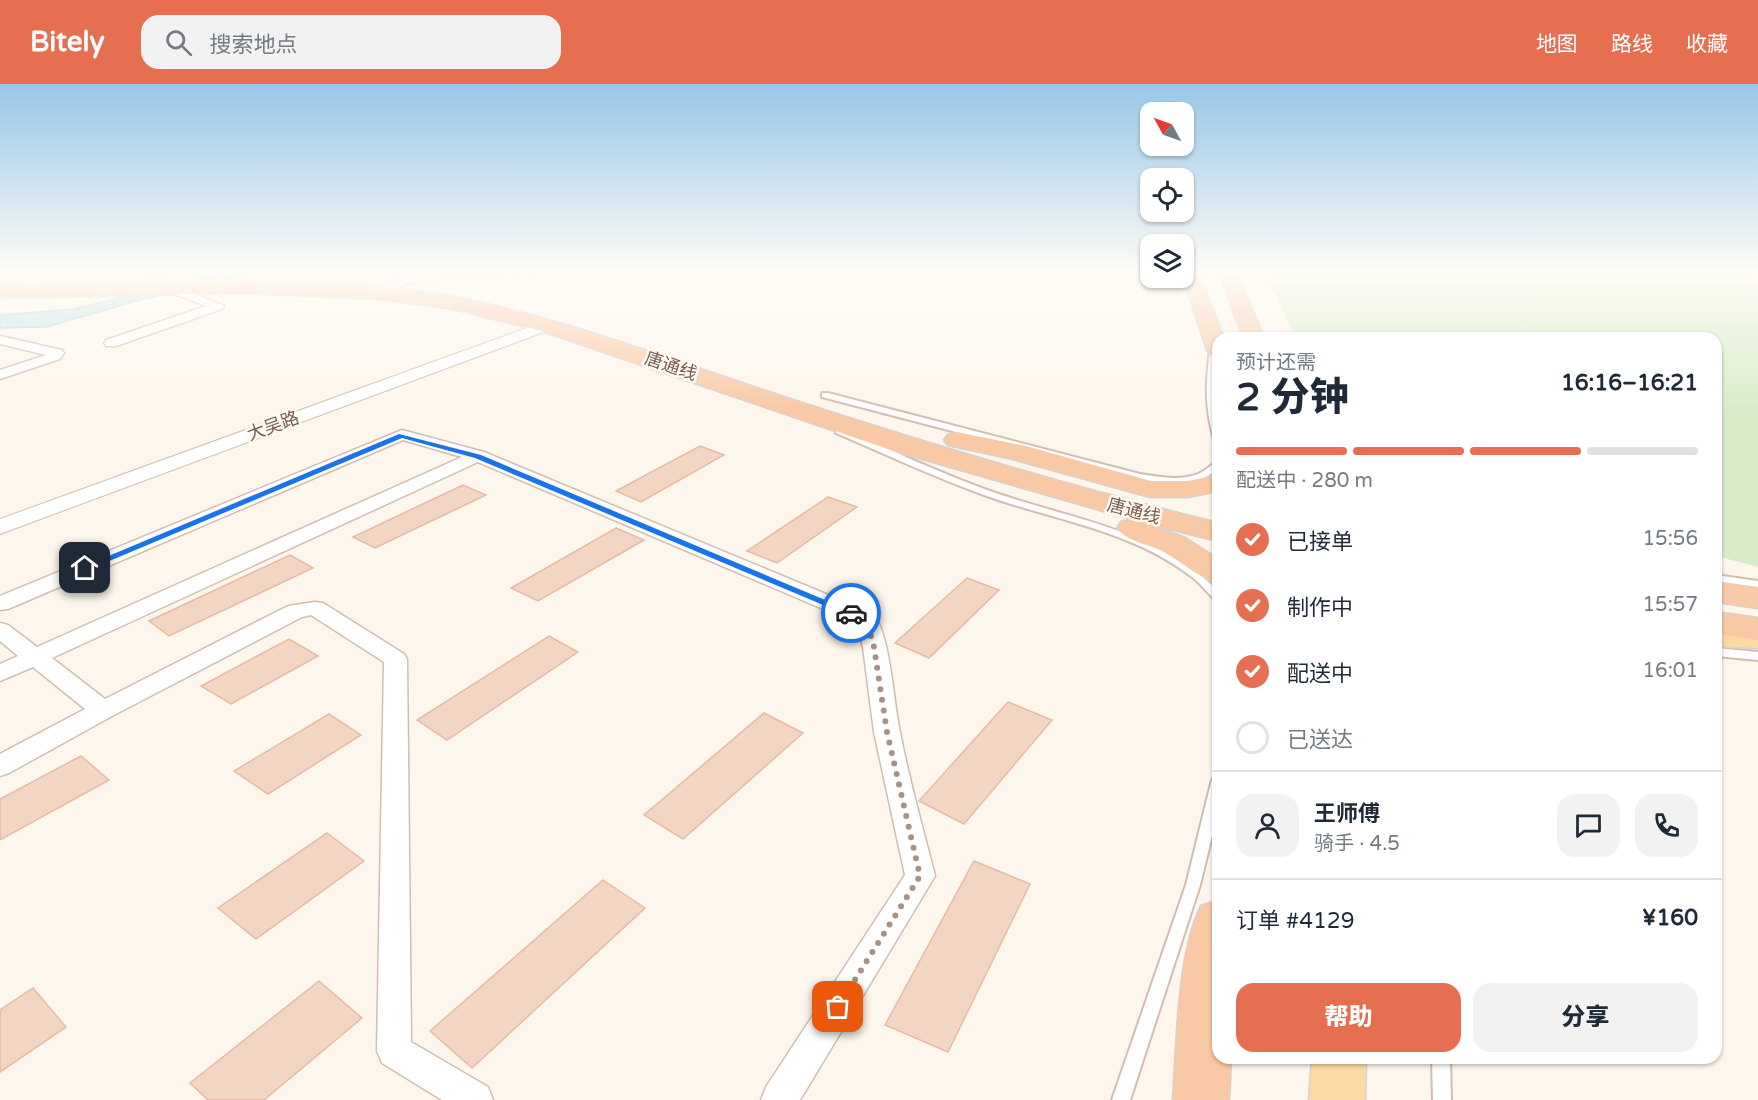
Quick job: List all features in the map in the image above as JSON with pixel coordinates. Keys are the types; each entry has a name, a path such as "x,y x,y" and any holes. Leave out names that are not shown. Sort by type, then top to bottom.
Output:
{"highway":[{"name":"唐通线","path":"511,317 546,326 900,444 1122,508 1212,530"},
{"name":"唐通线","path":"571,317 729,365"},
{"path":"1206,317 1212,334"},
{"path":"1246,317 1252,332"},
{"name":"唐通线","path":"804,388 957,440 1106,486 1212,512"},
{"path":"957,440 1017,452 1150,489 1188,489 1212,484"},
{"path":"900,444 935,462 968,474 1148,534 1174,545 1212,569"},
{"path":"1722,593 1758,598"},
{"path":"1722,603 1758,606"},
{"path":"1722,624 1758,629"},
{"path":"1203,1100 1209,969 1212,953"}],"main road":[{"path":"1722,635 1758,638"},
{"path":"1203,1100 1214,1064"},
{"path":"1337,1100 1339,1064"}],"street":[{"path":"111,343 185,317"},
{"name":"大吴路","path":"0,527 546,326"},
{"path":"0,340 57,353 55,356 0,375"},
{"path":"0,350 20,345"},
{"path":"0,604 402,435 478,456 866,619 874,647 887,732 920,876 779,1100"},
{"path":"0,673 478,456"},
{"path":"0,766 103,710 296,611 315,608 396,659 394,1051 475,1100"},
{"path":"0,630 103,710"}],"lane":[{"path":"1212,365 1208,385 1212,407"},
{"path":"825,395 863,403 949,429 1029,447 1140,477 1161,480 1183,479 1199,476 1212,470"},
{"path":"805,411 833,429 987,493 1156,547 1188,568 1212,589"},
{"path":"1722,579 1758,584"},
{"path":"1722,653 1758,656"},
{"path":"1121,1100 1193,885 1212,807"},
{"path":"1441,1064 1442,1100"}],"green space":[{"path":"1286,317 1758,317 1758,567 1722,558 1722,332 1294,332"}],"water":[{"path":"0,317 79,317 46,327 0,328"}],"building":[{"path":"700,446 724,455 641,502 616,491"},
{"path":"463,485 486,495 375,548 353,537"},
{"path":"828,497 857,507 777,563 747,551"},
{"path":"616,528 644,540 538,601 511,588"},
{"path":"290,555 313,568 169,636 149,621"},
{"path":"967,578 999,590 929,658 895,643"},
{"path":"549,636 578,652 447,740 417,720"},
{"path":"289,639 318,656 231,704 201,686"},
{"path":"1008,702 1052,720 964,824 919,801"},
{"path":"764,713 803,733 683,839 644,815"},
{"path":"329,714 361,735 268,794 234,771"},
{"path":"81,756 109,780 0,840 0,799"},
{"path":"327,833 364,861 256,939 218,908"},
{"path":"974,861 1030,884 948,1052 885,1025"},
{"path":"603,880 645,908 472,1068 430,1031"},
{"path":"319,981 362,1018 264,1100 208,1100 190,1083"},
{"path":"33,988 66,1027 0,1072 0,1010"}],"way so far":[{"path":"838,1007 920,876 887,732 874,647 866,619 851,613"}],"route":[{"path":"85,568 402,435 478,456 851,613"}]}
